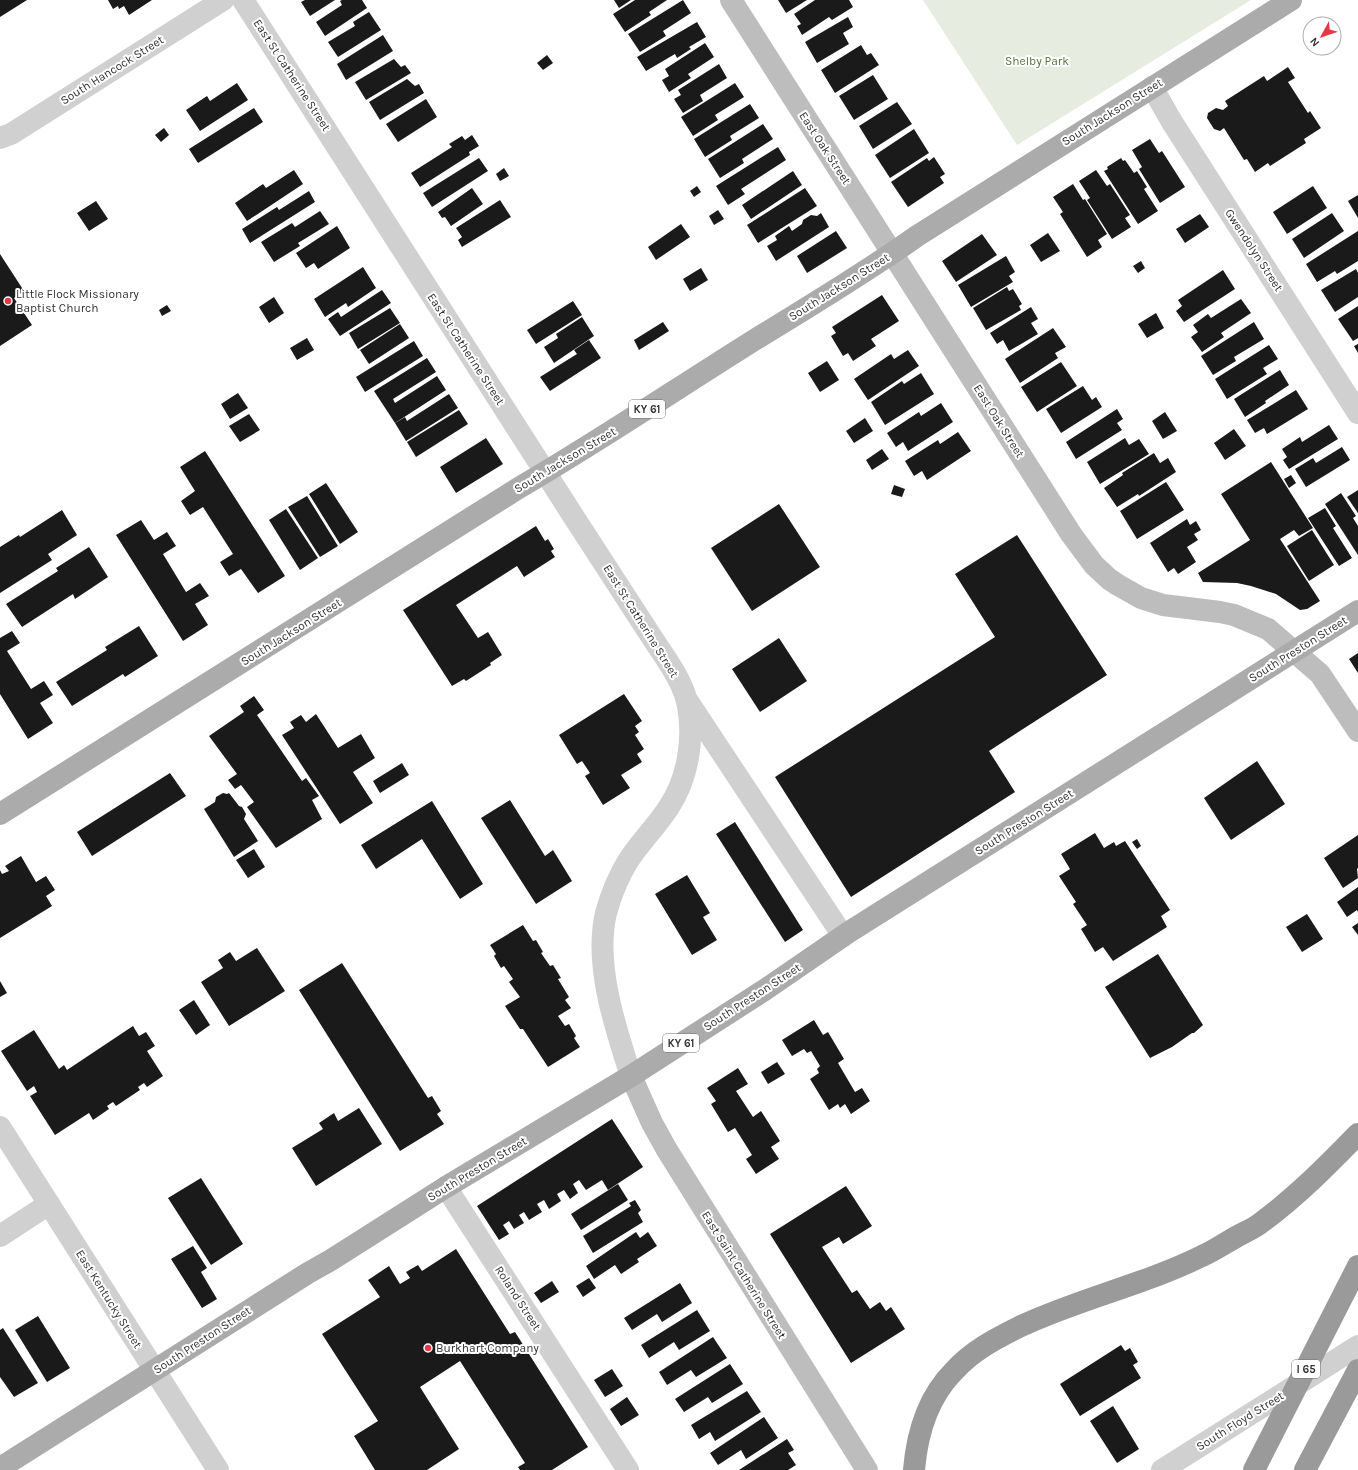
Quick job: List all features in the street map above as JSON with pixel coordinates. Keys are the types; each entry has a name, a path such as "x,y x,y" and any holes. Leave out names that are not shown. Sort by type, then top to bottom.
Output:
{"highway":[{"path":"914,1470 920,1431 928,1409 953,1371 970,1356 993,1340 1046,1314 1163,1274 1203,1256 1262,1222 1320,1174 1358,1134"},
{"name":"I 65","path":"1254,1470 1358,1267"},
{"path":"1306,1470 1358,1370"}],"main road":[{"name":"East Oak Street","path":"731,0 1071,534 1094,565 1118,585 1141,598 1163,605 1234,615 1268,629 1320,674 1358,731"},
{"name":"South Jackson Street","path":"0,814 869,270 916,236 1291,0"},
{"name":"South Preston Street","path":"0,1468 446,1187 631,1076 766,989 843,936 1358,611"},
{"name":"East Saint Catherine Street","path":"631,1076 652,1123 667,1150 867,1470"}],"street":[{"name":"South Hancock Street","path":"0,138 11,134 223,0"},
{"name":"East St Catherine Street","path":"243,0 674,673 686,698 843,936"},
{"name":"Gwendolyn Street","path":"1152,87 1172,122 1358,413"},
{"name":"East St Catherine Street","path":"631,1076 620,1040 605,975 602,949 604,922 611,897 622,871 632,855 668,809 681,784 688,761 690,745 690,726 686,698"},
{"name":"East Kentucky Street","path":"0,1127 218,1470"},
{"name":"Roland Street","path":"446,1187 628,1470"},
{"path":"0,1236 49,1204"},
{"name":"South Floyd Street","path":"1162,1470 1358,1346"}],"green space":[{"name":"Shelby Park","path":"923,0 1251,0 1017,145"}],"building":[{"path":"0,0 27,0 0,17"},
{"path":"108,0 152,0 129,15 124,6 119,9 118,6 113,9"},
{"path":"305,0 335,0 310,16 301,2"},
{"path":"362,0 367,8 325,36 316,22 342,5 340,1"},
{"path":"614,0 631,0 619,8"},
{"path":"635,0 667,0 649,12 651,15 625,32 613,14"},
{"path":"683,0 691,13 663,31 666,36 640,52 628,34"},
{"path":"778,0 807,0 786,13"},
{"path":"815,0 849,0 853,7 832,20 829,17 802,35 797,26 801,24 794,14"},
{"path":"369,12 381,30 338,57 328,42 355,26 353,22"},
{"path":"848,17 853,27 843,33 849,44 817,63 805,42"},
{"path":"697,22 706,37 689,47 691,49 677,58 675,54 646,71 637,57"},
{"path":"383,35 393,51 346,80 337,64"},
{"path":"705,43 714,57 688,74 691,78 669,92 662,80 669,76 665,69"},
{"path":"861,45 867,55 871,53 879,65 835,93 821,70"},
{"path":"547,55 553,63 543,70 537,63"},
{"path":"394,59 401,67 405,65 411,73 366,100 355,82"},
{"path":"719,64 727,78 700,95 703,101 683,113 674,99 681,95 678,90"},
{"path":"1288,67 1295,78 1288,82 1308,113 1310,111 1321,128 1304,139 1306,143 1270,166 1268,163 1255,172 1247,159 1244,160 1224,128 1220,131 1214,129 1207,118 1208,113 1216,108 1223,110 1228,106 1225,101 1264,76 1267,81"},
{"path":"873,75 888,99 854,120 839,96"},
{"path":"407,79 415,86 419,84 424,93 380,120 369,102"},
{"path":"237,83 248,100 200,131 186,110 207,96 210,101"},
{"path":"735,83 744,97 715,115 718,120 693,136 681,117"},
{"path":"426,99 437,117 398,142 386,124"},
{"path":"897,102 912,124 873,149 859,126"},
{"path":"750,104 759,118 730,136 732,140 705,157 694,139"},
{"path":"254,108 263,122 198,163 189,149"},
{"path":"763,124 773,139 742,159 744,163 720,178 708,159"},
{"path":"164,128 169,135 161,142 155,135"},
{"path":"914,129 929,153 890,178 875,155"},
{"path":"472,135 479,146 469,152 470,155 420,187 411,173 452,147 449,144 462,136 465,140"},
{"path":"1150,139 1159,153 1162,151 1185,187 1160,203 1139,169 1142,167 1132,150"},
{"path":"778,147 786,160 741,189 745,194 728,205 716,186"},
{"path":"934,157 945,174 940,177 944,183 908,207 891,182 927,158 929,161"},
{"path":"479,158 488,171 432,207 423,193"},
{"path":"1121,158 1123,161 1125,160 1134,173 1137,171 1147,187 1144,189 1158,211 1138,224 1104,171 1108,169 1107,167"},
{"path":"504,168 509,176 500,181 496,174"},
{"path":"294,170 303,184 247,221 235,203 263,184 266,188"},
{"path":"1096,170 1107,186 1110,184 1130,215 1125,218 1131,227 1112,239 1087,200 1090,198 1079,181"},
{"path":"793,171 802,185 751,219 742,205"},
{"path":"1073,184 1083,200 1085,199 1107,234 1098,240 1102,247 1087,257 1060,214 1063,212 1053,197"},
{"path":"697,186 701,192 694,197 690,191"},
{"path":"1313,186 1327,208 1287,234 1273,212"},
{"path":"472,188 483,204 451,226 445,217 442,218 438,212"},
{"path":"805,188 817,206 758,243 747,225"},
{"path":"309,191 315,202 250,243 242,229 277,207 279,210"},
{"path":"1358,195 1358,218 1348,201"},
{"path":"500,200 511,217 462,247 458,240 462,237 456,228"},
{"path":"96,201 108,219 89,231 77,213"},
{"path":"718,210 724,219 714,225 709,216"},
{"path":"320,211 329,224 298,243 300,246 274,262 261,242 292,223 295,227"},
{"path":"821,213 829,227 776,261 767,246 777,240 775,236 789,226 792,231 802,224 803,220 811,215 817,216"},
{"path":"1332,213 1344,231 1304,258 1292,239"},
{"path":"1200,214 1209,227 1185,243 1176,229"},
{"path":"681,224 690,237 656,260 648,247"},
{"path":"337,226 350,248 318,269 314,263 306,268 296,253"},
{"path":"836,231 847,248 807,273 797,256"},
{"path":"1358,231 1358,261 1337,274 1335,271 1317,282 1306,264"},
{"path":"1048,233 1060,251 1041,262 1030,245"},
{"path":"982,234 997,255 956,282 942,261"},
{"name":"Little Flock Missionary Baptist Church","path":"0,254 24,291 14,298 32,325 0,346"},
{"path":"1006,256 1015,272 1009,276 1013,282 971,307 958,285"},
{"path":"1141,261 1145,268 1138,273 1133,266"},
{"path":"363,267 376,288 348,307 346,303 325,317 314,299"},
{"path":"701,268 708,280 690,291 683,279"},
{"path":"1356,269 1358,273 1358,297 1335,312 1321,290"},
{"path":"1223,270 1235,289 1184,322 1176,311 1182,306 1178,300"},
{"path":"1007,287 1009,291 1013,289 1022,304 1019,306 1021,310 986,330 973,308"},
{"path":"382,290 391,303 340,336 328,319 338,312 341,317"},
{"path":"882,295 899,321 871,339 876,346 853,361 848,353 843,356 831,336 836,333 832,327"},
{"path":"274,297 284,313 269,323 259,307"},
{"path":"1241,299 1251,313 1221,333 1224,337 1202,352 1191,337 1198,332 1193,325 1208,314 1211,318"},
{"path":"573,301 582,315 536,344 527,330"},
{"path":"167,305 171,311 162,316 159,310"},
{"path":"1358,306 1358,338 1353,341 1338,319"},
{"path":"1031,307 1038,319 1031,323 1038,334 1009,351 1003,340 997,344 990,333"},
{"path":"390,308 400,323 358,349 349,333"},
{"path":"1156,313 1164,328 1147,338 1138,324"},
{"path":"582,317 594,336 554,363 544,347 558,338 556,334"},
{"path":"663,322 669,331 639,350 634,340"},
{"path":"1254,322 1264,339 1234,357 1236,361 1213,375 1201,356"},
{"path":"400,324 409,338 369,364 360,350"},
{"path":"1053,328 1066,347 1055,353 1058,358 1020,383 1005,359"},
{"path":"307,338 314,350 297,360 290,348"},
{"path":"589,340 601,358 550,391 540,377 577,354 574,350"},
{"path":"414,341 423,356 365,392 356,377"},
{"path":"1358,344 1358,353 1354,346"},
{"path":"1269,345 1278,359 1263,368 1267,374 1227,399 1215,379"},
{"path":"908,350 919,366 868,400 854,379 891,354 894,359"},
{"path":"427,358 436,372 393,399 395,403 437,376 446,390 395,423 374,391"},
{"path":"827,361 839,380 820,392 808,373"},
{"path":"1061,362 1077,386 1037,412 1021,387"},
{"path":"1280,370 1289,385 1245,417 1234,399"},
{"path":"921,373 934,394 885,425 871,402 902,381 904,384"},
{"path":"1083,386 1092,400 1096,397 1102,407 1061,433 1046,409"},
{"path":"1296,390 1308,409 1267,434 1264,428 1255,433 1247,420"},
{"path":"238,393 248,408 230,419 221,404"},
{"path":"449,394 458,408 406,441 395,423 405,417 407,421"},
{"path":"941,403 953,422 908,451 903,442 896,447 887,433 919,412 921,416"},
{"path":"1117,409 1123,419 1117,423 1122,430 1076,459 1066,442"},
{"path":"459,410 468,424 416,457 407,442"},
{"path":"1165,412 1177,431 1163,439 1152,421"},
{"path":"249,414 260,430 240,442 229,426"},
{"path":"865,418 873,431 854,443 846,431"},
{"path":"1329,425 1338,439 1289,469 1283,460 1287,457 1282,449 1300,437 1302,442"},
{"path":"1234,429 1246,446 1225,460 1214,443"},
{"path":"958,432 971,451 927,480 922,471 914,476 905,461 938,440 940,444"},
{"path":"486,438 503,464 456,493 440,467"},
{"path":"1125,438 1129,445 1139,439 1149,454 1100,484 1087,462"},
{"path":"1342,447 1350,460 1306,487 1295,469 1313,458 1316,463"},
{"path":"882,449 889,459 872,470 866,460"},
{"path":"205,451 285,576 258,593 241,569 229,576 220,562 233,554 203,507 190,515 181,501 195,491 180,467"},
{"path":"1154,453 1160,463 1168,458 1176,472 1139,496 1138,494 1117,507 1104,488 1123,475 1122,473"},
{"path":"1271,462 1313,528 1299,536 1294,530 1280,539 1320,601 1307,609 1300,610 1276,594 1251,586 1237,583 1203,582 1198,573 1250,540 1221,494"},
{"path":"1291,475 1296,483 1289,488 1284,479"},
{"path":"1166,482 1184,510 1137,539 1120,511"},
{"path":"326,483 358,532 340,544 309,494"},
{"path":"894,485 905,489 902,497 891,494"},
{"path":"1358,490 1358,513 1347,497"},
{"path":"1341,493 1356,516 1353,518 1358,526 1358,555 1325,504"},
{"path":"307,496 338,546 320,557 288,507"},
{"path":"779,504 820,567 752,611 711,548"},
{"path":"1325,508 1336,526 1333,528 1352,558 1339,566 1308,518"},
{"path":"286,509 318,558 300,570 269,520"},
{"path":"62,510 77,535 48,554 52,560 0,593 0,547 19,535 20,537"},
{"path":"1187,519 1190,525 1196,521 1201,530 1194,534 1198,540 1187,547 1196,562 1178,574 1174,568 1168,572 1150,543"},
{"path":"141,520 154,540 167,532 176,546 163,554 186,592 200,583 209,596 195,604 208,625 183,641 116,535"},
{"path":"536,526 545,541 548,539 554,549 551,551 555,557 524,577 517,566 456,605 478,638 488,632 502,655 490,663 491,665 466,681 464,679 452,686 403,610"},
{"path":"1312,530 1334,565 1309,581 1287,546"},
{"path":"1017,535 1107,675 989,751 1015,792 851,897 775,777 995,637 955,574"},
{"path":"89,547 108,577 75,599 73,594 22,627 6,604 58,571 56,568"},
{"path":"139,626 158,656 125,677 123,674 72,706 56,682 107,650 105,647"},
{"path":"12,631 20,643 7,651 31,689 44,681 53,695 40,703 53,723 28,739 0,694 0,638"},
{"path":"779,638 807,681 760,712 732,669"},
{"path":"1358,653 1358,673 1349,659"},
{"path":"624,694 642,721 635,726 639,732 635,735 644,749 637,754 642,762 621,775 630,788 603,805 585,776 590,773 582,761 577,764 559,735"},
{"path":"254,696 264,710 257,715 302,781 306,778 319,796 312,800 322,819 276,848 247,807 254,802 241,785 235,789 228,780 237,774 209,736 244,712 240,706"},
{"path":"316,714 338,748 361,734 375,758 353,772 373,803 340,824 282,735 294,728 290,722 301,715 306,722"},
{"path":"1257,761 1285,804 1231,840 1204,798"},
{"path":"402,763 409,775 380,793 373,781"},
{"path":"170,773 186,796 92,856 77,832"},
{"path":"223,793 229,793 239,806 242,807 246,814 244,819 258,841 234,857 204,809 215,802 216,797"},
{"path":"510,800 545,856 553,850 572,881 536,904 481,818"},
{"path":"432,801 483,884 460,899 422,839 376,869 361,845"},
{"path":"735,822 803,930 785,942 716,834"},
{"path":"1095,833 1104,848 1114,842 1116,846 1125,841 1170,910 1161,916 1167,927 1113,961 1103,947 1095,952 1081,929 1087,925 1073,904 1076,902 1059,876 1070,869 1061,854"},
{"path":"1358,835 1358,878 1343,888 1324,858"},
{"path":"1137,839 1141,846 1137,849 1132,842"},
{"path":"254,849 265,867 248,878 236,860"},
{"path":"21,856 36,882 46,876 55,890 46,896 52,906 0,938 0,870 2,874 9,871 5,866"},
{"path":"687,875 710,913 703,917 717,940 692,955 655,894"},
{"path":"1358,887 1358,912 1357,910 1347,917 1337,902"},
{"path":"1307,914 1323,939 1302,952 1286,927"},
{"path":"1358,923 1358,935 1352,927"},
{"path":"523,925 533,941 536,940 543,952 541,953 550,966 553,965 561,978 558,979 569,997 565,1000 571,1008 558,1016 565,1026 569,1024 576,1036 574,1038 580,1047 548,1067 523,1029 520,1029 505,1006 520,997 509,982 513,979 504,966 501,968 494,956 496,954 490,945"},
{"path":"257,948 285,991 229,1026 201,982 223,968 218,960 230,952 236,961"},
{"path":"1158,954 1203,1025 1194,1033 1172,1047 1150,1058 1105,987"},
{"path":"342,963 428,1098 432,1096 441,1111 437,1114 444,1124 400,1151 299,990"},
{"path":"0,981 7,993 0,997"},
{"path":"194,1000 210,1025 196,1035 179,1010"},
{"path":"814,1020 823,1035 828,1032 844,1059 838,1063 855,1092 862,1088 870,1101 851,1114 845,1104 840,1108 838,1104 829,1110 810,1079 819,1073 817,1069 820,1066 811,1051 807,1053 804,1049 792,1056 782,1040"},
{"path":"133,1026 139,1036 146,1032 155,1046 147,1051 163,1076 147,1087 144,1083 138,1087 140,1090 116,1106 113,1102 107,1106 109,1109 93,1120 89,1113 55,1135 30,1096 37,1092 34,1086 27,1091 1,1051 34,1030 59,1069 64,1065 67,1070"},
{"path":"777,1062 785,1074 768,1084 761,1072"},
{"path":"738,1068 748,1084 736,1091 753,1117 761,1111 780,1141 771,1147 779,1159 756,1174 746,1159 752,1155 735,1128 728,1132 711,1104 716,1101 707,1088"},
{"path":"359,1108 382,1144 316,1186 292,1148 323,1129 319,1123 334,1113 338,1121"},
{"path":"612,1119 643,1167 608,1190 602,1180 586,1190 579,1180 573,1184 578,1193 570,1199 564,1190 557,1194 561,1201 549,1209 544,1200 537,1204 542,1212 529,1220 524,1212 519,1215 524,1223 514,1229 509,1221 503,1225 509,1234 499,1240 477,1206"},
{"path":"201,1178 243,1244 211,1265 168,1198"},
{"path":"618,1184 628,1200 581,1230 571,1214"},
{"path":"846,1186 872,1226 843,1244 839,1237 822,1247 852,1293 857,1290 870,1309 880,1302 886,1311 891,1307 905,1329 851,1363 770,1234"},
{"path":"635,1200 641,1210 638,1213 643,1222 593,1253 583,1236 631,1206 629,1203"},
{"path":"636,1232 640,1238 648,1232 657,1246 637,1259 639,1262 621,1274 615,1265 594,1279 586,1266"},
{"path":"193,1246 207,1268 201,1272 217,1299 202,1308 171,1259"},
{"name":"Burkhart Company","path":"456,1249 510,1334 515,1332 588,1447 552,1470 520,1470 518,1467 525,1463 460,1361 420,1387 459,1449 427,1470 375,1470 354,1436 378,1421 322,1334 380,1297 368,1280 389,1266 400,1284 410,1278 406,1272 418,1265 422,1271"},
{"path":"589,1278 596,1288 583,1297 576,1286"},
{"path":"552,1281 559,1292 541,1303 534,1293"},
{"path":"680,1283 692,1303 662,1322 657,1314 632,1330 624,1318"},
{"path":"697,1310 710,1331 679,1350 674,1342 649,1358 641,1345"},
{"path":"38,1316 70,1368 47,1382 15,1330"},
{"path":"3,1328 38,1383 14,1397 0,1377 0,1330"},
{"path":"713,1337 727,1358 696,1377 691,1370 667,1385 659,1372"},
{"path":"1121,1345 1125,1351 1130,1348 1138,1362 1133,1365 1141,1378 1080,1416 1060,1384"},
{"path":"730,1364 743,1384 712,1403 708,1397 684,1412 675,1399"},
{"path":"612,1369 623,1386 605,1397 594,1380"},
{"path":"747,1391 761,1412 715,1441 710,1432 699,1439 691,1425"},
{"path":"627,1397 639,1415 621,1426 610,1409"},
{"path":"1113,1406 1139,1449 1117,1463 1090,1421"},
{"path":"764,1417 778,1438 746,1459 741,1450 718,1465 710,1453"},
{"path":"787,1439 794,1450 788,1453 796,1465 788,1470 739,1470"}],"place":[{"name":"Little Flock Missionary Baptist Church","path":"8,301"},
{"name":"Burkhart Company","path":"428,1348"}]}
